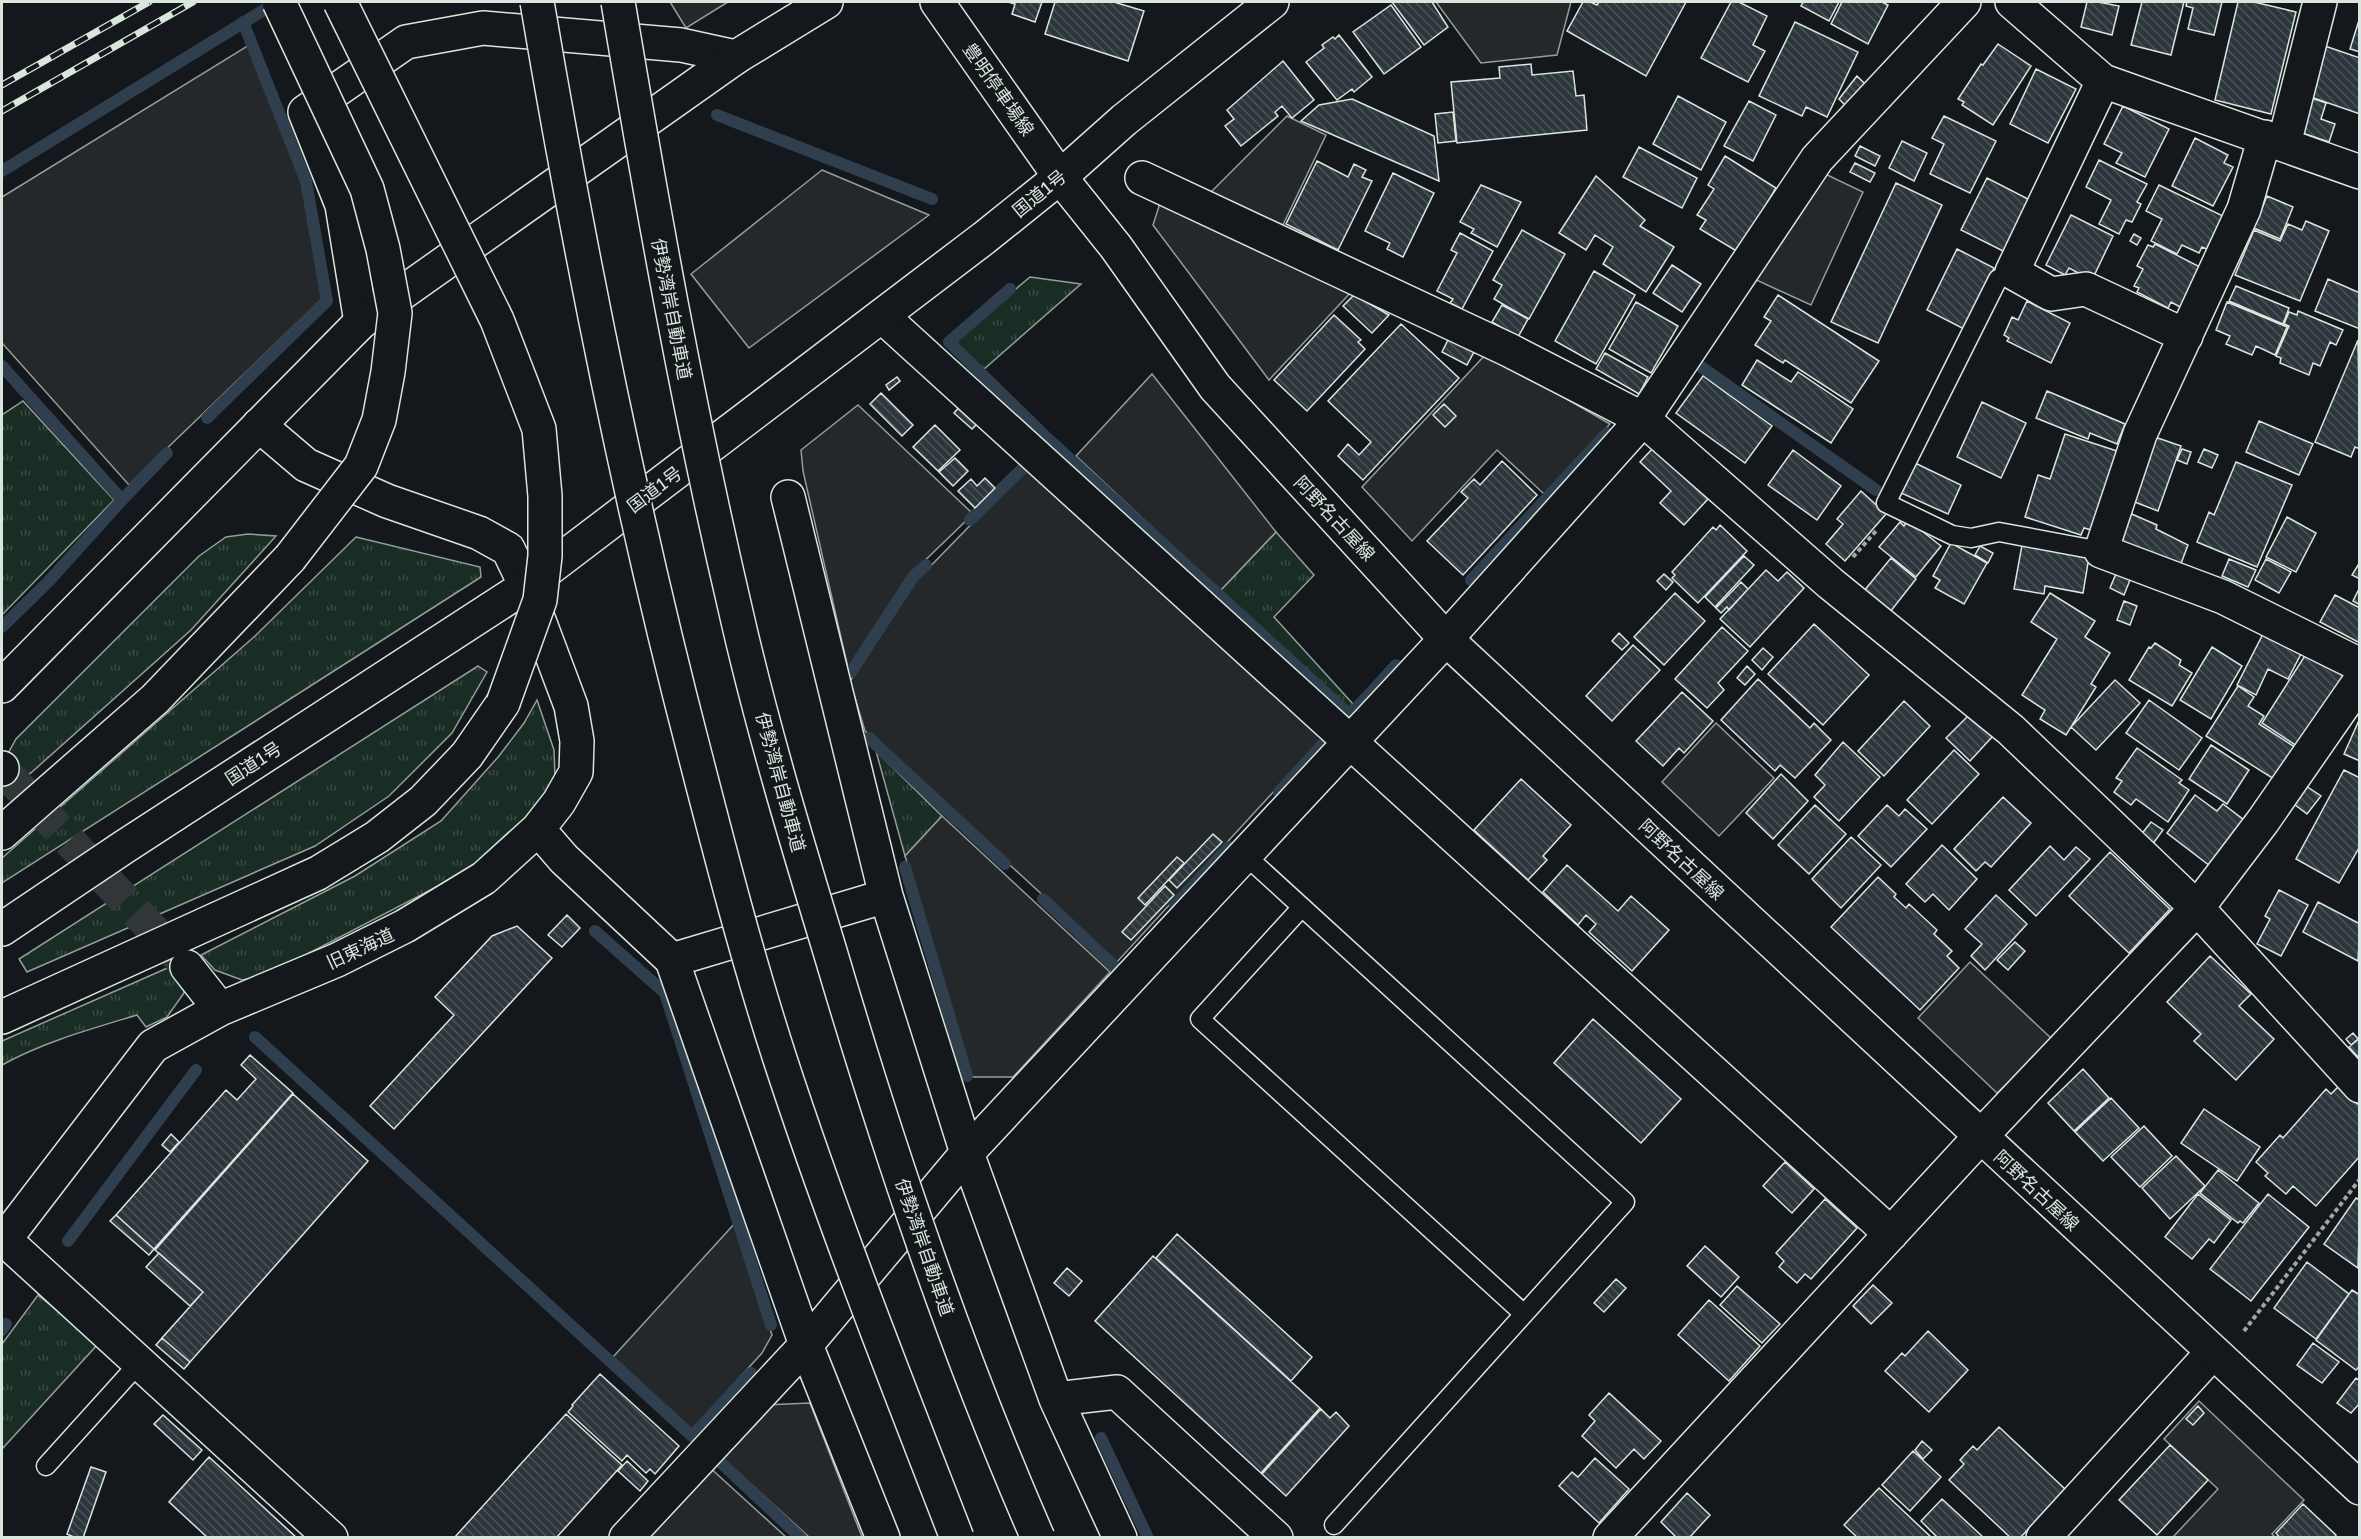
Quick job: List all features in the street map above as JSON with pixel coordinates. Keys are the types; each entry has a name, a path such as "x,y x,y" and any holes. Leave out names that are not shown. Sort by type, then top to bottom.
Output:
{"main road":[{"path":"2,833 155,699 290,558 361,466 379,420 388,372 395,313 383,249 367,189 279,2"},
{"path":"2,1017 307,878 377,837 423,801 467,755 503,703 540,600 545,556 545,496 539,429 497,320 340,2"},
{"path":"537,2 585,274 626,465 672,669 723,864 778,1054 831,1206 957,1538"},
{"name":"伊勢湾岸自動車道","path":"618,2 654,217 695,424 735,611 787,807 892,1153 952,1325 1038,1538"},
{"path":"2,687 361,322 736,57 826,2"},
{"name":"豊明停車場線","path":"937,2 1060,177"},
{"name":"国道1号","path":"2,929 526,586 882,316 1060,177 1124,120 1272,2"},
{"path":"626,1538 806,1345 967,1153 1446,639 1643,419 1817,159 1964,2"},
{"path":"2012,2 2103,81 2360,172"},
{"path":"2320,2 2275,141 2140,434 2101,551 2223,597 2360,665"},
{"path":"361,322 342,205 305,112 406,42 483,28 681,45 736,57"},
{"path":"2103,81 2012,272 2051,294 2086,289 2186,336"},
{"name":"阿野名古屋線","path":"1060,177 1116,247 1215,387 1446,639 2360,1488"},
{"path":"1142,178 1509,350 1643,419 1830,583 2012,730 2197,908 2360,1086"},
{"path":"882,316 1891,1234"},
{"name":"旧東海道","path":"3,1241 153,1046 220,1009 337,960 405,926 484,878 537,829 559,802 576,772 577,741 571,706 526,586 508,549 480,533 387,501 306,465 259,425"},
{"path":"788,497 886,896 967,1153 1056,1399 1120,1538"},
{"path":"1610,1538 1980,1137 2197,908 2263,821 2360,681"},
{"path":"537,829 564,859 672,960 806,1345 883,1538"},
{"path":"672,960 886,896"},
{"path":"187,967 220,1009"},
{"path":"3,1241 331,1538"},
{"path":"2043,1538 2212,1352"},
{"path":"1056,1399 1117,1392 1276,1538"}],"lane":[{"path":"2012,272 1998,279 1886,503 1952,535 1971,538 1999,532 2101,551"},
{"path":"1245,855 1625,1202 1334,1525"},
{"path":"1302,907 1200,1019 1524,1314"},
{"path":"46,1466 139,1363"}],"path":[{"path":"1830,583 1896,508"},
{"path":"2243,1332 2360,1179"}],"green space":[{"path":"1030,277 1081,284 983,370 953,342"},
{"path":"23,401 114,500 2,615 2,415"},
{"path":"1276,532 1314,575 1274,617 1353,704 1348,710 1220,591"},
{"path":"248,534 276,536 191,630 14,788 4,783 6,757 16,739 199,556 226,537"},
{"path":"356,537 480,567 481,577 2,883 2,858 255,636"},
{"path":"478,666 487,672 452,733 389,796 315,846 27,972 19,959"},
{"path":"537,700 554,750 555,777 537,809 469,870 267,975 242,980 215,970 201,955 355,876 441,821 499,756 524,723"},
{"path":"876,751 942,816 905,856"},
{"path":"172,966 183,978 184,993 167,1017 146,1027 137,1015 51,1043 2,1065 2,1041"},
{"path":"38,1295 98,1344 2,1449 2,1344"}],"shaded area":[{"path":"670,2 728,2 686,28"},
{"path":"1436,2 1571,2 1557,55 1481,63"},
{"path":"249,45 303,183 325,296 129,485 2,343 2,197"},
{"path":"1287,116 1326,135 1280,231 1207,196"},
{"path":"822,170 929,215 749,348 691,274"},
{"path":"1819,171 1863,192 1811,305 1752,278"},
{"path":"1161,200 1353,290 1269,380 1153,225"},
{"path":"1487,353 1610,424 1544,494 1497,450 1412,541 1362,487"},
{"path":"1152,374 1276,532 1220,591 1076,456"},
{"path":"858,405 973,514 912,573 848,668 803,471 801,450"},
{"path":"1028,466 1323,738 1116,963 865,731 850,681 916,581"},
{"path":"1716,723 1774,778 1719,836 1662,782"},
{"path":"942,816 1110,972 1013,1077 971,1077 905,856"},
{"path":"1970,962 2053,1040 1997,1093 1918,1018"},
{"path":"736,1222 772,1335 762,1353 692,1430 613,1357"},
{"path":"2199,1401 2304,1500 2272,1534 2275,1537 2173,1537 2218,1489 2164,1439"},
{"path":"810,1403 862,1537 809,1537 720,1456 765,1405"},
{"path":"707,1465 786,1537 641,1538"}],"building":[{"path":"1008,2 1042,2 1035,22 1012,14 1015,4"},
{"path":"1055,2 1114,2 1144,11 1128,61 1045,34"},
{"path":"1392,2 1432,2 1448,27 1424,45"},
{"path":"1583,2 1597,5 1599,2 1686,2 1646,76 1567,31"},
{"path":"1731,2 1739,2 1767,16 1753,45 1765,51 1748,82 1701,58"},
{"path":"1803,2 1839,2 1829,21 1801,6"},
{"path":"1842,2 1882,2 1888,5 1868,44 1831,24"},
{"path":"2087,2 2119,6 2112,35 2081,27"},
{"path":"2142,2 2184,2 2171,55 2131,45"},
{"path":"2187,2 2222,2 2214,35 2188,29 2193,8 2186,6"},
{"path":"2238,2 2254,2 2296,12 2271,114 2215,100"},
{"path":"1391,5 1421,47 1384,74 1353,32"},
{"path":"2360,17 2360,52 2350,49"},
{"path":"1795,22 1858,52 1827,117 1806,107 1802,116 1759,96"},
{"path":"1339,35 1372,77 1354,92 1352,89 1337,100 1306,62 1324,48 1322,45"},
{"path":"1998,44 2031,66 1993,125 1962,105 1964,102 1958,99 1981,64 1983,65"},
{"path":"2322,45 2360,58 2360,114 2305,95"},
{"path":"1283,61 1314,100 1292,118 1282,106 1275,112 1278,116 1241,146 1225,126 1234,119 1227,110"},
{"path":"1531,64 1532,75 1573,71 1576,96 1584,95 1587,130 1457,143 1451,82 1500,78 1499,67"},
{"path":"2036,69 2076,89 2048,143 2010,124"},
{"path":"1857,76 1866,85 1846,106 1839,99"},
{"path":"2303,95 2326,103 2321,119 2335,124 2329,142 2291,129"},
{"path":"1678,96 1726,122 1701,170 1653,144"},
{"path":"1352,99 1434,136 1439,181 1301,121 1319,105"},
{"path":"1749,101 1776,115 1753,161 1724,146"},
{"path":"2123,106 2169,129 2145,177 2116,163 2122,153 2104,144"},
{"path":"1453,112 1456,141 1438,143 1435,114"},
{"path":"1944,116 1996,141 1970,193 1930,174 1944,144 1932,138"},
{"path":"2195,138 2228,155 2224,163 2233,167 2213,206 2172,186"},
{"path":"1902,141 1927,153 1914,181 1889,168"},
{"path":"1860,146 1880,156 1875,166 1855,156"},
{"path":"1639,147 1697,178 1682,208 1623,177"},
{"path":"1725,156 1776,188 1738,252 1700,229 1706,220 1697,215 1714,189 1708,185"},
{"path":"2099,160 2147,184 2137,202 2141,204 2132,222 2126,220 2119,234 2099,224 2111,200 2086,187"},
{"path":"1317,161 1348,177 1354,164 1366,170 1362,177 1372,181 1338,250 1286,224"},
{"path":"1855,163 1875,173 1870,182 1850,172"},
{"path":"1393,173 1434,193 1403,257 1387,249 1390,243 1365,231"},
{"path":"1596,176 1645,220 1640,226 1674,247 1646,292 1603,264 1613,247 1595,235 1586,250 1559,233"},
{"path":"1987,178 2030,200 2005,252 1961,230"},
{"path":"1896,183 1942,205 1878,343 1831,322"},
{"path":"1481,185 1521,202 1497,247 1471,233 1474,229 1460,222"},
{"path":"2159,185 2225,217 2209,250 2202,247 2199,253 2182,245 2177,254 2151,241 2162,219 2146,211"},
{"path":"2267,196 2293,207 2280,239 2254,228"},
{"path":"2071,215 2113,236 2092,280 2069,268 2065,275 2046,265"},
{"path":"2306,221 2329,231 2300,301 2235,275 2254,230 2280,241 2288,224 2302,230"},
{"path":"1522,230 1565,254 1529,319 1494,299 1502,285 1493,280"},
{"path":"1460,233 1493,251 1462,309 1450,303 1453,299 1437,291 1457,253 1451,250"},
{"path":"2134,234 2141,238 2137,245 2130,241"},
{"path":"2155,244 2200,267 2180,307 2171,302 2168,308 2137,292 2139,288 2134,286 2143,269 2137,266 2148,245 2153,247"},
{"path":"1957,249 1994,268 1964,329 1927,310"},
{"path":"1672,265 1701,284 1682,312 1653,293"},
{"path":"1594,271 1635,295 1596,364 1555,341"},
{"path":"2328,279 2360,293 2360,329 2315,311"},
{"path":"2236,286 2289,308 2283,324 2229,301"},
{"path":"1354,295 1389,315 1372,333 1343,306"},
{"path":"1778,295 1879,361 1851,403 1785,360 1783,363 1755,345 1771,321 1764,317"},
{"path":"2027,301 2070,323 2051,363 2007,341 2009,338 2004,335 2012,317 2018,320"},
{"path":"1636,302 1678,326 1651,373 1609,349"},
{"path":"2227,302 2287,327 2275,355 2256,346 2252,355 2226,344 2230,336 2216,330"},
{"path":"1502,305 1528,319 1518,337 1492,322"},
{"path":"2298,311 2343,330 2336,345 2330,342 2320,366 2313,363 2309,375 2280,363 2281,358 2276,356 2289,326 2284,324 2289,312 2297,315"},
{"path":"1334,315 1361,340 1358,342 1365,349 1307,411 1274,380"},
{"path":"1401,324 1459,378 1363,480 1338,456 1348,444 1359,455 1371,442 1328,401"},
{"path":"1449,338 1475,350 1467,365 1442,352"},
{"path":"2358,340 2360,449 2355,447 2351,457 2315,442"},
{"path":"1605,353 1648,377 1639,394 1596,369"},
{"path":"1757,360 1791,382 1798,372 1853,409 1831,443 1742,385"},
{"path":"1703,376 1772,426 1745,463 1676,413"},
{"path":"897,377 900,381 889,390 886,385"},
{"path":"2047,391 2125,424 2117,444 2090,433 2088,439 2036,418"},
{"path":"881,393 913,425 902,436 870,404"},
{"path":"1982,402 2026,423 2001,478 1957,457"},
{"path":"962,404 980,421 972,429 954,413"},
{"path":"1444,404 1456,416 1445,427 1433,415"},
{"path":"2259,421 2313,444 2299,475 2246,452"},
{"path":"935,425 960,450 938,471 913,447"},
{"path":"2065,434 2120,452 2095,531 2084,528 2081,535 2025,517 2038,475 2050,479"},
{"path":"2152,436 2181,446 2158,511 2127,499"},
{"path":"1653,448 1708,499 1684,525 1660,503 1671,491 1640,462"},
{"path":"2182,449 2191,452 2187,464 2177,460"},
{"path":"2204,449 2218,455 2212,468 2198,462"},
{"path":"1793,450 1841,486 1817,520 1768,485"},
{"path":"955,458 968,471 953,486 939,472"},
{"path":"1502,461 1537,495 1463,575 1427,541 1468,498 1461,492 1474,479 1480,485"},
{"path":"2236,462 2292,485 2257,567 2197,542 2209,512 2214,515"},
{"path":"1915,463 1961,485 1948,514 1901,493"},
{"path":"985,478 995,488 975,508 958,491 971,479 977,486"},
{"path":"1861,491 1886,514 1845,561 1826,544 1843,524 1837,519"},
{"path":"2127,512 2157,525 2156,529 2188,545 2180,566 2114,544"},
{"path":"2287,517 2316,533 2296,572 2266,557"},
{"path":"1908,520 1941,546 1916,577 1879,547 1900,522 1904,526"},
{"path":"1720,525 1747,551 1698,603 1672,578 1675,575 1672,572 1713,527 1716,530"},
{"path":"1951,543 1987,563 1964,604 1935,588 1940,580 1933,576"},
{"path":"2022,545 2089,557 2083,593 2045,586 2044,594 2014,589"},
{"path":"1980,546 1993,553 1988,563 1975,555"},
{"path":"1744,556 1754,565 1715,607 1705,597"},
{"path":"1891,558 1916,579 1890,612 1864,591"},
{"path":"2229,559 2256,570 2248,587 2222,576"},
{"path":"2266,559 2291,572 2279,593 2255,580"},
{"path":"2360,562 2360,579 2352,575"},
{"path":"2118,569 2132,575 2124,595 2110,588"},
{"path":"1766,570 1778,581 1787,572 1804,588 1750,647 1720,619"},
{"path":"1664,574 1673,582 1666,590 1657,581"},
{"path":"1741,582 1748,589 1729,610 1727,607 1721,613 1716,608"},
{"path":"2360,587 2360,605 2353,601"},
{"path":"1675,593 1705,621 1664,665 1634,637"},
{"path":"2050,593 2095,621 2085,637 2110,653 2091,684 2096,687 2066,735 2040,719 2045,710 2022,695 2057,639 2031,622"},
{"path":"2335,595 2360,608 2360,643 2320,622"},
{"path":"2124,601 2137,606 2130,625 2117,620"},
{"path":"1814,624 1869,675 1823,725 1768,674"},
{"path":"1722,627 1748,651 1718,683 1724,690 1707,708 1675,679"},
{"path":"2265,630 2303,650 2288,679 2268,669 2256,695 2237,685"},
{"path":"1619,633 1629,643 1622,650 1612,641"},
{"path":"2155,643 2181,660 2179,665 2192,673 2172,706 2129,680 2149,647 2151,648"},
{"path":"1633,645 1660,670 1612,721 1586,696"},
{"path":"2212,647 2242,666 2211,719 2180,700"},
{"path":"1763,648 1773,657 1762,670 1752,660"},
{"path":"2308,651 2347,676 2300,748 2262,723"},
{"path":"1747,666 1755,674 1745,685 1737,678"},
{"path":"1758,679 1810,728 1814,723 1831,740 1795,778 1780,765 1775,771 1721,720"},
{"path":"2115,680 2140,703 2096,750 2071,727"},
{"path":"2238,686 2254,697 2248,706 2264,716 2259,724 2298,749 2277,781 2206,736"},
{"path":"1682,692 1713,721 1684,753 1679,748 1663,766 1636,741"},
{"path":"2149,700 2202,738 2179,770 2126,733"},
{"path":"1904,701 1930,726 1884,776 1858,751"},
{"path":"1970,714 1993,736 1970,761 1946,738"},
{"path":"2360,718 2360,761 2344,754"},
{"path":"1843,742 1880,777 1839,821 1814,797 1825,785 1815,775"},
{"path":"2211,745 2249,770 2227,804 2189,779"},
{"path":"2137,748 2182,780 2179,783 2189,790 2168,822 2136,799 2131,805 2114,792 2122,781 2116,778"},
{"path":"1954,750 1979,774 1932,824 1907,800"},
{"path":"2344,770 2360,778 2360,846 2339,883 2296,859"},
{"path":"1781,774 1808,801 1773,839 1746,813"},
{"path":"1521,779 1571,825 1543,856 1547,860 1528,880 1474,830"},
{"path":"2306,786 2321,796 2307,814 2294,804"},
{"path":"2195,795 2217,811 2223,804 2248,823 2214,869 2167,833"},
{"path":"2003,797 2031,823 1991,867 1985,862 1976,871 1954,849"},
{"path":"1815,805 1846,834 1809,874 1778,845"},
{"path":"1887,805 1899,816 1905,809 1927,829 1891,867 1858,836"},
{"path":"2151,822 2163,830 2152,845 2140,836"},
{"path":"1213,834 1222,842 1177,888 1169,880"},
{"path":"1851,837 1881,865 1841,908 1812,879"},
{"path":"1942,845 1977,879 1949,910 1933,894 1925,902 1906,884"},
{"path":"2050,846 2064,860 2076,847 2090,859 2036,916 2009,890"},
{"path":"2110,852 2170,909 2129,953 2069,896"},
{"path":"1177,857 1184,863 1145,905 1138,898"},
{"path":"1567,865 1618,911 1631,896 1669,930 1632,971 1589,932 1596,924 1586,915 1578,925 1543,892"},
{"path":"1878,877 1896,894 1894,897 1906,908 1909,904 1937,930 1934,934 1952,951 1947,956 1959,968 1920,1010 1831,927"},
{"path":"1165,886 1174,895 1131,940 1122,932"},
{"path":"2279,890 2308,905 2281,956 2257,944 2270,919 2265,916"},
{"path":"1996,895 2027,924 1985,970 1971,956 1982,944 1965,929"},
{"path":"2318,902 2360,924 2358,961 2303,932"},
{"path":"567,915 580,928 562,947 548,935"},
{"path":"517,926 552,958 394,1129 370,1106 454,1015 435,997 492,936"},
{"path":"2015,942 2025,951 2008,970 1997,960"},
{"path":"2210,956 2251,994 2239,1006 2274,1039 2236,1080 2194,1041 2201,1034 2167,1002"},
{"path":"1593,1019 1681,1099 1641,1143 1554,1063"},
{"path":"2353,1033 2358,1039 2351,1045 2346,1039"},
{"path":"2360,1038 2360,1059 2349,1047"},
{"path":"250,1055 293,1093 154,1249 116,1215 226,1090 237,1100 256,1079 241,1065"},
{"path":"2083,1069 2109,1098 2074,1131 2048,1103"},
{"path":"2338,1087 2360,1106 2360,1156 2316,1206 2293,1186 2286,1194 2265,1176 2268,1173 2256,1162 2280,1135 2283,1138 2326,1089 2331,1094"},
{"path":"293,1094 368,1161 190,1362 162,1338 203,1292 155,1250"},
{"path":"2111,1098 2139,1128 2103,1161 2075,1132"},
{"path":"2204,1109 2260,1147 2237,1181 2181,1143"},
{"path":"2144,1126 2172,1156 2140,1187 2111,1157"},
{"path":"171,1134 179,1142 170,1152 162,1145"},
{"path":"2176,1156 2205,1186 2170,1219 2142,1188"},
{"path":"1785,1162 1814,1189 1792,1213 1763,1186"},
{"path":"2218,1170 2259,1203 2243,1223 2240,1221 2238,1223 2200,1193"},
{"path":"2198,1194 2231,1220 2214,1243 2209,1239 2192,1259 2165,1237"},
{"path":"2268,1194 2309,1227 2251,1301 2210,1269"},
{"path":"2356,1198 2360,1200 2358,1268 2324,1244"},
{"path":"1825,1199 1857,1228 1811,1279 1805,1274 1797,1283 1779,1267 1784,1261 1776,1253"},
{"path":"116,1215 154,1249 149,1255 110,1221"},
{"path":"1177,1234 1312,1357 1291,1381 1156,1258"},
{"path":"1705,1246 1739,1277 1721,1297 1687,1266"},
{"path":"159,1253 203,1292 190,1306 146,1267"},
{"path":"1153,1256 1320,1408 1261,1473 1095,1321"},
{"path":"2307,1262 2349,1294 2316,1339 2274,1308"},
{"path":"1067,1268 1082,1281 1069,1296 1054,1283"},
{"path":"1616,1279 1626,1288 1604,1312 1594,1303"},
{"path":"1873,1285 1892,1303 1871,1324 1853,1306"},
{"path":"1737,1286 1780,1324 1762,1343 1720,1305"},
{"path":"2352,1290 2360,1295 2360,1366 2356,1370 2316,1340"},
{"path":"1709,1300 1760,1346 1729,1381 1678,1335"},
{"path":"1928,1331 1968,1370 1929,1412 1885,1371 1902,1353 1905,1356"},
{"path":"162,1338 190,1362 184,1369 156,1345"},
{"path":"2313,1343 2339,1362 2322,1383 2297,1365"},
{"path":"600,1374 679,1446 655,1474 650,1469 646,1473 627,1455 622,1461 568,1412"},
{"path":"2356,1378 2360,1381 2360,1403 2351,1413 2337,1403"},
{"path":"1609,1393 1661,1441 1644,1459 1634,1449 1616,1468 1582,1436 1595,1421 1589,1415"},
{"path":"2198,1406 2204,1413 2193,1425 2186,1419"},
{"path":"1321,1409 1330,1418 1336,1412 1349,1426 1286,1496 1262,1474"},
{"path":"566,1414 622,1465 556,1538 454,1538"},
{"path":"163,1415 202,1450 193,1460 154,1424"},
{"path":"1999,1427 2065,1489 2020,1538 2011,1538 1949,1480 1964,1464 1960,1460 1973,1446 1977,1450"},
{"path":"1922,1441 1932,1450 1923,1459 1915,1450"},
{"path":"2170,1445 2208,1480 2157,1535 2119,1500"},
{"path":"1913,1451 1941,1477 1910,1511 1882,1485"},
{"path":"209,1457 297,1538 208,1538 169,1502"},
{"path":"1595,1458 1629,1489 1599,1523 1559,1486 1572,1472 1578,1477"},
{"path":"627,1461 648,1481 640,1491 618,1471"},
{"path":"91,1467 106,1472 83,1538 76,1538 67,1534"},
{"path":"1879,1488 1932,1538 1858,1538 1844,1525"},
{"path":"1687,1493 1710,1515 1689,1538 1677,1538 1661,1522"},
{"path":"1942,1499 1983,1538 1938,1538 1921,1521"},
{"path":"2303,1504 2336,1535 2333,1538 2280,1538 2276,1533"}],"waterway":[{"path":"2,171 277,2"},
{"path":"207,418 327,301 306,181 243,22"},
{"path":"717,115 932,199"},
{"path":"1010,289 949,342 1047,438 1350,715"},
{"path":"1697,364 1876,490"},
{"path":"2,366 122,500 49,581 2,627"},
{"path":"1471,580 1607,433"},
{"path":"122,500 167,453"},
{"path":"970,520 1025,466"},
{"path":"851,672 913,577 926,565"},
{"path":"1352,713 1396,665"},
{"path":"869,738 1005,864"},
{"path":"1279,792 1323,744"},
{"path":"1175,905 1229,847"},
{"path":"905,867 967,1076"},
{"path":"1043,899 1117,969"},
{"path":"595,931 665,993 771,1325"},
{"path":"255,1037 692,1436 751,1373"},
{"path":"68,1241 196,1070"},
{"path":"2,1330 6,1324"},
{"path":"1101,1438 1148,1538"},
{"path":"718,1460 801,1538"}],"tunnel":[{"path":"2,769 184,963"}],"railway":[{"path":"2,85 149,2"},
{"path":"2,111 193,2"}]}
